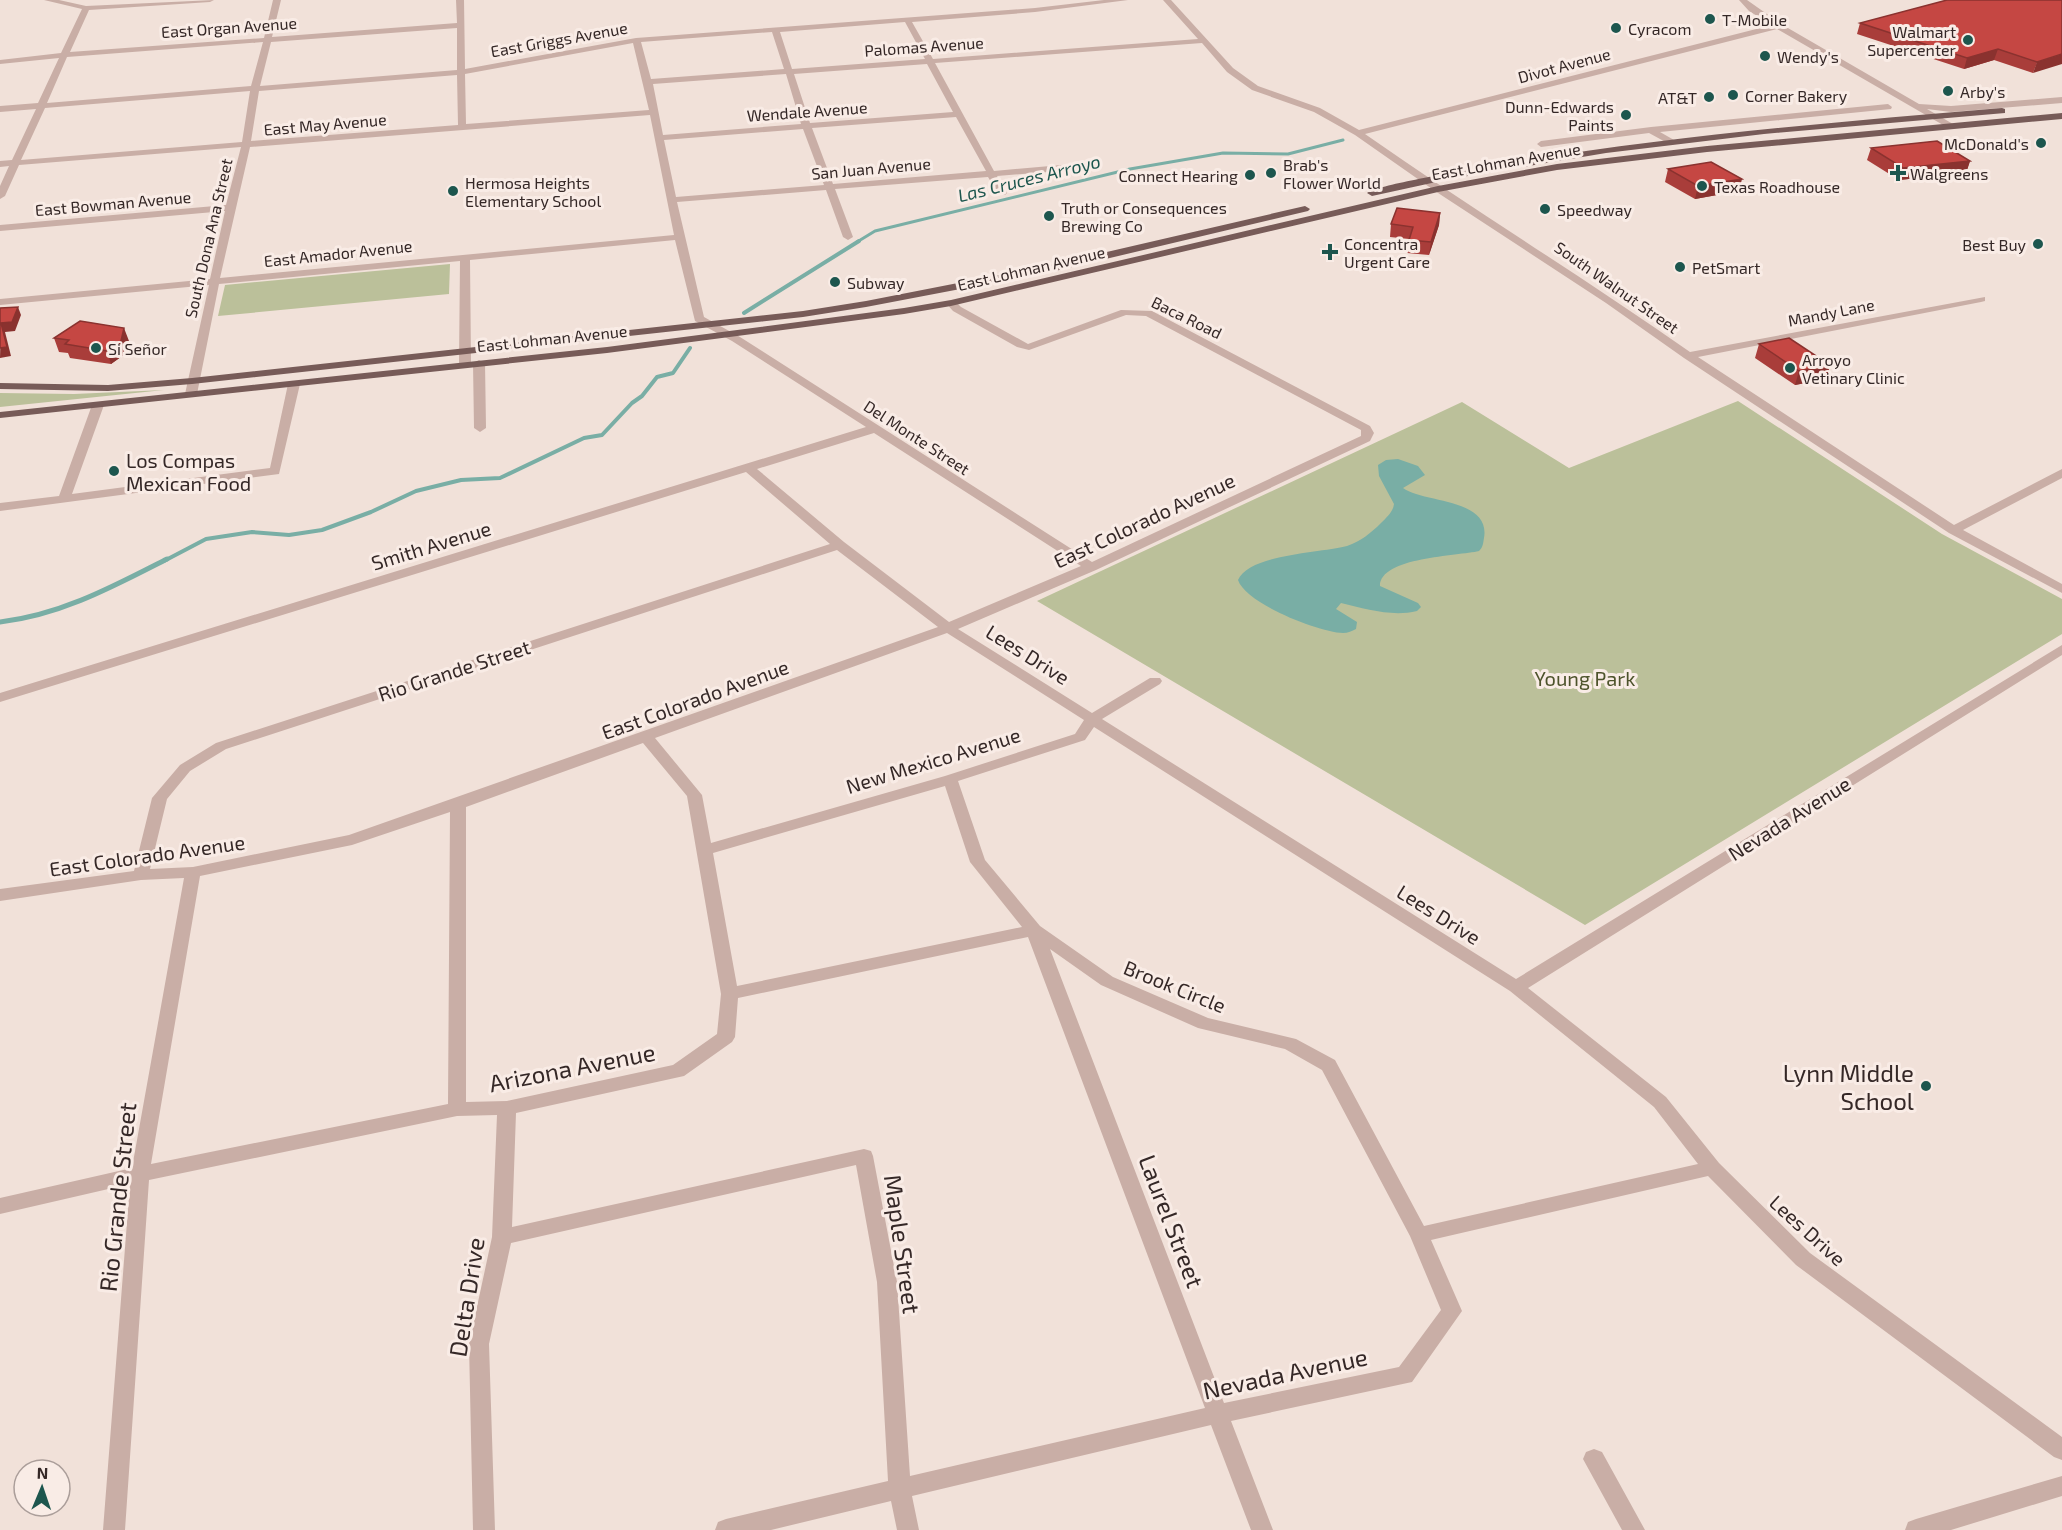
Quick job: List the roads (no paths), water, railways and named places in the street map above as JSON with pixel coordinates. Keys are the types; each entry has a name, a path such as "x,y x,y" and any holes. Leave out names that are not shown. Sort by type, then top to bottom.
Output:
{"main road":[{"name":"East Lohman Avenue","path":"192,381 466,352 892,301 1026,274 1425,181 1543,160 1671,142 2062,106"},
{"name":"East Lohman Avenue","path":"0,415 607,350 808,325 951,303 1438,189 1557,168 1682,152 2062,116"},
{"path":"1671,142 1682,152"},
{"path":"1543,160 1557,168"},
{"path":"0,386 108,388 192,381"}],"street":[{"path":"48,0 86,8 210,0"},
{"name":"South Dona Ana Street","path":"191,394 230,208 246,146 255,89 277,0"},
{"path":"460,0 462,127"},
{"name":"East Griggs Avenue","path":"0,109 462,72 636,40 1035,10 1124,0"},
{"name":"South Walnut Street","path":"1167,0 1230,69 1255,88 1317,110 1358,133 1425,181 1610,301 1688,356 1953,530 2062,589"},
{"path":"1743,0 1752,9 1778,26 1950,126"},
{"path":"0,196 86,8"},
{"path":"907,19 1002,193"},
{"name":"East Organ Avenue","path":"0,62 461,25"},
{"name":"Divot Avenue","path":"1358,133 1778,26"},
{"path":"775,29 806,125 848,237"},
{"path":"636,40 648,82 679,237 704,322"},
{"name":"Palomas Avenue","path":"648,82 1203,41"},
{"path":"1914,105 1950,109 2062,100"},
{"path":"1541,144 1651,130 1888,107"},
{"name":"East May Avenue","path":"0,164 246,146 653,111"},
{"name":"Wendale Avenue","path":"659,138 957,114"},
{"path":"1651,130 1671,142"},
{"name":"San Juan Avenue","path":"672,200 1073,167"},
{"name":"East Bowman Avenue","path":"0,228 230,208"},
{"name":"East Amador Avenue","path":"0,302 679,237"},
{"path":"465,257 465,364"},
{"name":"Mandy Lane","path":"1688,356 1981,299"},
{"name":"Baca Road","path":"951,303 957,309 1022,345 1029,346 1125,312 1148,313 1366,428 1368,433"},
{"name":"Del Monte Street","path":"704,322 736,339 1091,567"},
{"path":"478,363 480,428"},
{"path":"0,507 275,471 294,384"},
{"path":"64,498 98,405"},
{"name":"Smith Avenue","path":"0,698 873,429"},
{"name":"East Colorado Avenue","path":"0,895 141,875 193,872 352,840 647,738 948,628 1091,567 1366,438 1368,433"},
{"name":"Lees Drive","path":"749,468 839,545 948,628 1516,987 1660,1102 1712,1168 1803,1259 2062,1450"},
{"path":"1953,530 2062,473"},
{"name":"Rio Grande Street","path":"141,875 160,798 185,768 221,746 839,545"},
{"name":"Nevada Avenue","path":"1516,987 2062,649"},
{"name":"New Mexico Avenue","path":"706,850 950,779 1080,737 1092,719 1155,681"},
{"path":"647,738 694,795 706,850 730,994 1034,930"},
{"name":"Brook Circle","path":"950,779 978,862 1034,930 1107,981 1204,1023 1290,1044 1329,1065 1419,1235"},
{"path":"457,1109 458,804"},
{"name":"Rio Grande Street","path":"114,1530 140,1174 193,872"},
{"name":"Laurel Street","path":"1034,930 1262,1530"},
{"name":"Arizona Avenue","path":"0,1206 140,1174 457,1109 507,1108 678,1071 726,1038 730,994"},
{"name":"Delta Drive","path":"483,1530 479,1344 502,1237 507,1108"},
{"name":"Maple Street","path":"502,1237 864,1156 887,1282 900,1491 908,1530"},
{"path":"1419,1235 1712,1168"},
{"name":"Nevada Avenue","path":"726,1530 900,1491 1218,1414 1405,1375 1452,1311 1419,1235"},
{"path":"1594,1459 1634,1530"},
{"path":"1916,1530 2062,1486"}],"water":[{"path":"1398,459 1418,466 1425,475 1403,488 1467,509 1477,515 1483,525 1484,538 1479,551 1422,559 1393,569 1383,576 1380,586 1418,603 1421,607 1417,611 1389,613 1341,603 1336,609 1357,622 1356,629 1343,633 1318,628 1284,615 1254,598 1244,589 1238,580 1245,571 1256,565 1287,556 1347,546 1373,530 1389,514 1394,504 1379,476 1378,465 1386,460"}],"waterway":[{"name":"Las Cruces Arroyo","path":"857,242 875,231 1130,169 1223,153 1288,154 1343,140"},
{"name":"Las Cruces Arroyo","path":"744,313 859,241"},
{"name":"Las Cruces Arroyo","path":"164,561 206,539 252,532 289,535 322,530 371,512 416,491 461,480 500,478 584,438 602,435 632,403 642,396 657,377 673,373 690,348"},
{"name":"Las Cruces Arroyo","path":"0,622 66,606 107,589 167,559"}],"place":[{"name":"T-Mobile","path":"1710,19"},
{"name":"Cyracom","path":"1616,28"},
{"name":"Walmart Supercenter","path":"1968,40"},
{"name":"Wendy's","path":"1765,56"},
{"name":"Arby's","path":"1948,91"},
{"name":"Corner Bakery","path":"1733,95"},
{"name":"AT&T","path":"1709,97"},
{"name":"Dunn-Edwards Paints","path":"1626,115"},
{"name":"McDonald's","path":"2041,143"},
{"name":"Brab's Flower World","path":"1271,173"},
{"name":"Walgreens","path":"1898,173"},
{"name":"Connect Hearing","path":"1250,175"},
{"name":"Texas Roadhouse","path":"1702,186"},
{"name":"Hermosa Heights Elementary School","path":"453,191"},
{"name":"Speedway","path":"1545,209"},
{"name":"Truth or Consequences Brewing Co","path":"1049,216"},
{"name":"Best Buy","path":"2038,244"},
{"name":"Concentra Urgent Care","path":"1330,252"},
{"name":"PetSmart","path":"1680,267"},
{"name":"Subway","path":"835,282"},
{"name":"Si Señor","path":"96,348"},
{"name":"Arroyo Vetinary Clinic","path":"1790,368"},
{"name":"Los Compas Mexican Food","path":"114,471"},
{"name":"Lynn Middle School","path":"1926,1086"}],"park label":[{"name":"Young Park","path":"1585,678"}]}
